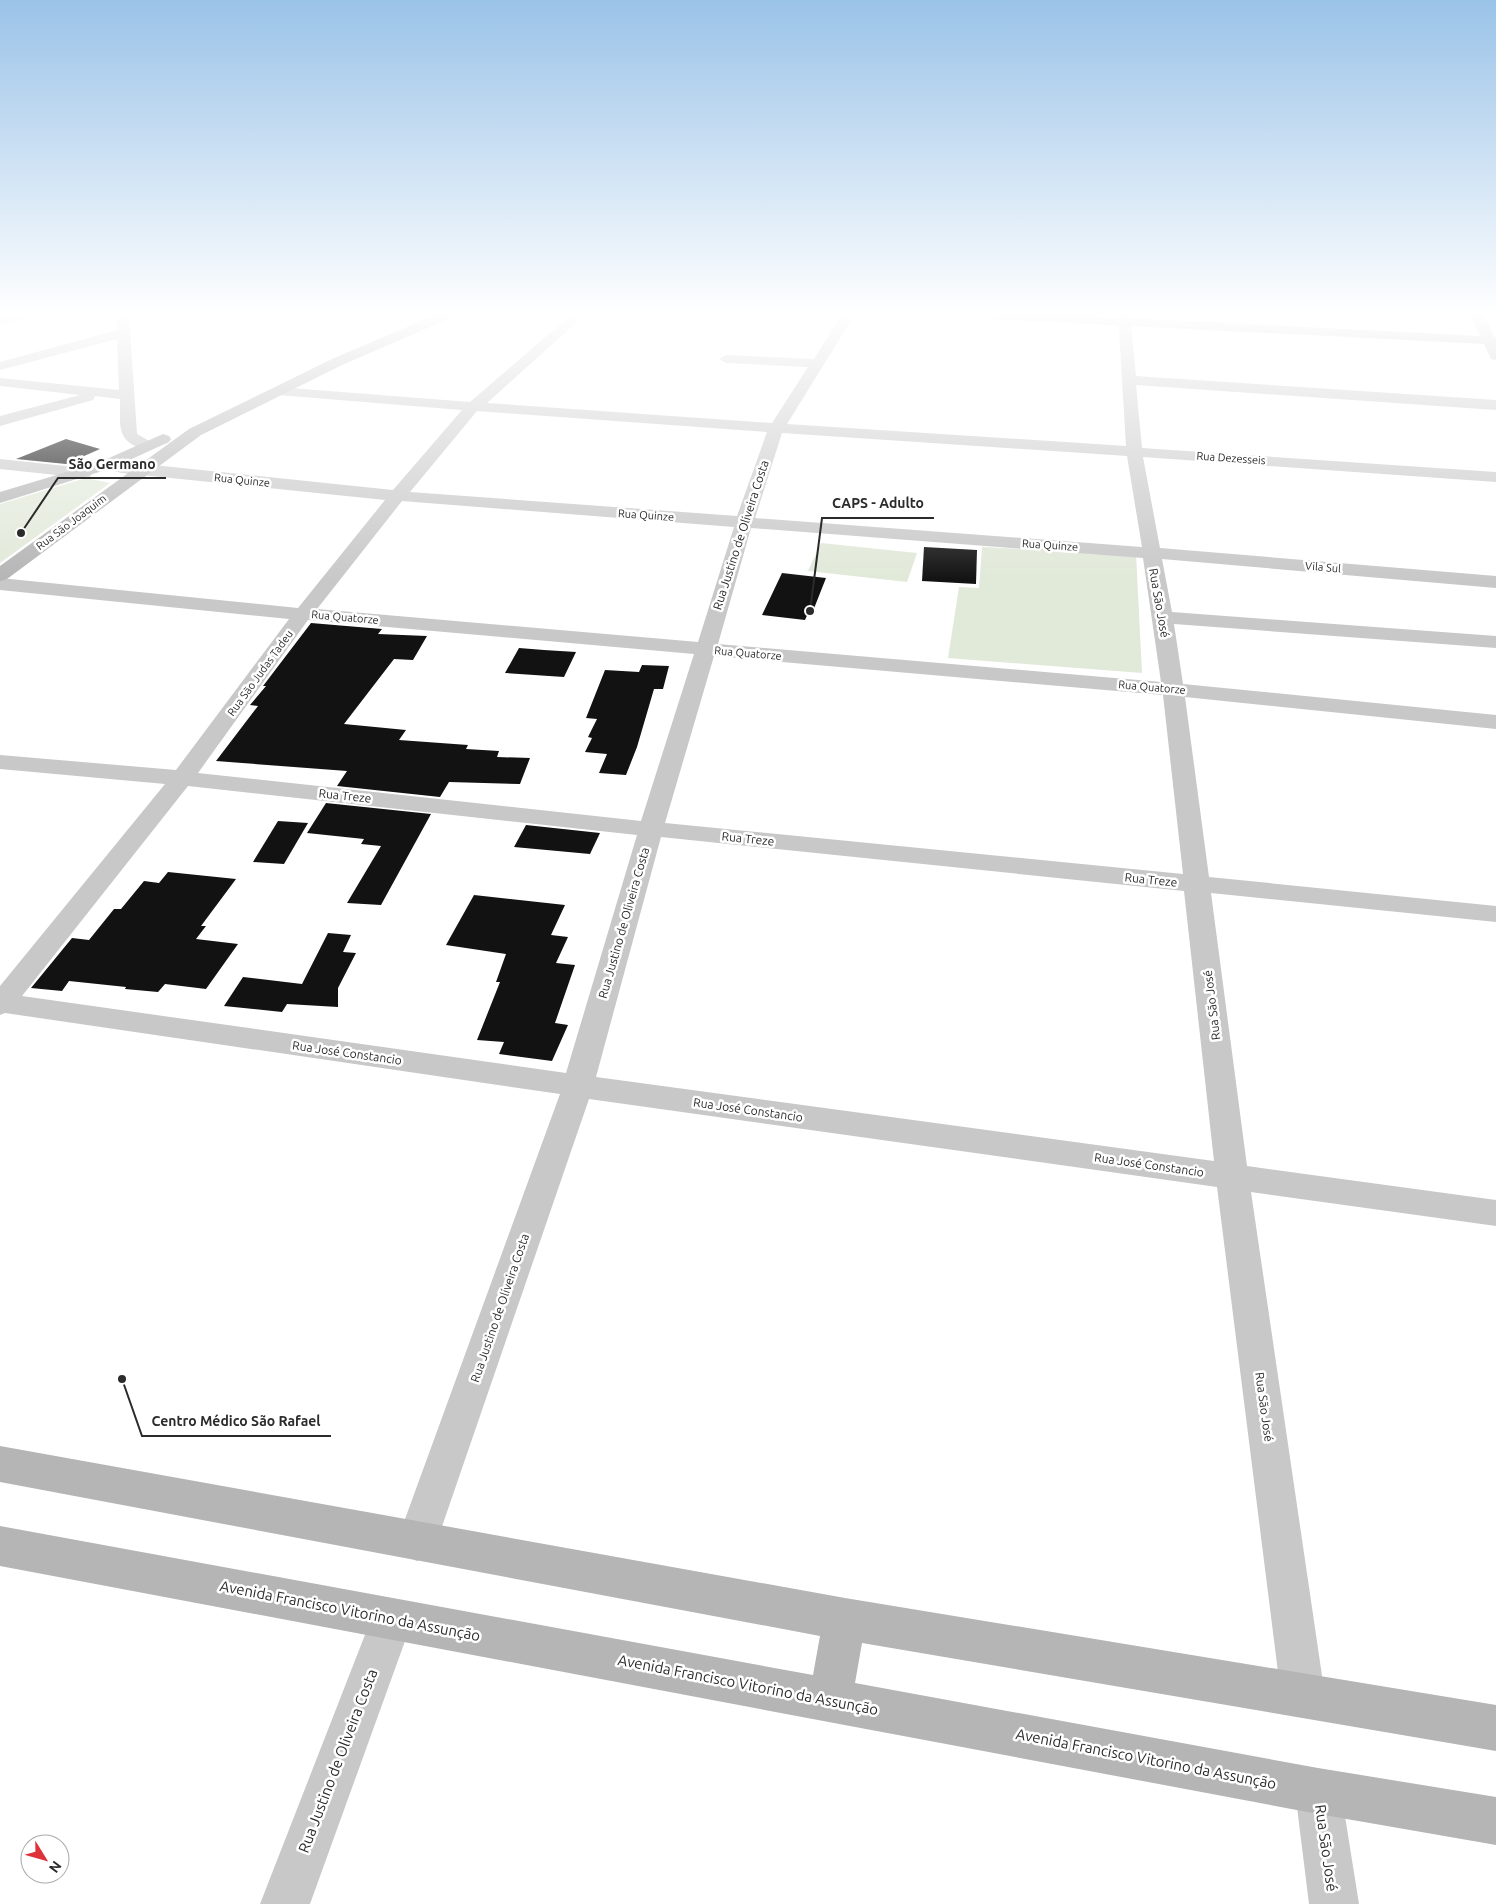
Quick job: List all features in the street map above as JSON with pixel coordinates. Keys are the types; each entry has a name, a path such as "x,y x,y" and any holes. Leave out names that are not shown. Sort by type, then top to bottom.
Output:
{"main road":[{"path":"0,498 106,465 234,403"},
{"name":"Rua São Joaquim","path":"0,575 141,469 195,432 254,403"},
{"path":"0,1464 845,1619 1496,1728"},
{"name":"Avenida Francisco Vitorino da Assunção","path":"0,1546 1318,1791 1496,1820"},
{"path":"830,1700 845,1619"}],"street":[{"path":"0,421 65,403"},
{"path":"127,403 129,435 134,440 147,446"},
{"name":"Rua Dezesseis","path":"422,403 775,430 1134,450 1496,477"},
{"name":"Rua São Judas Tadeu","path":"1,1004 182,778 303,614 397,496 478,403"},
{"name":"Rua Justino de Oliveira Costa","path":"417,1542 578,1086 651,829 744,523 775,430 792,403"},
{"name":"Rua São José","path":"1131,403 1134,450 1173,689 1232,1177 1304,1696"},
{"path":"1465,403 1496,405"},
{"path":"0,464 84,473"},
{"name":"Rua Quinze","path":"106,465 397,496 1151,553"},
{"name":"Vila Sul","path":"1151,553 1496,582"},
{"name":"Rua Quatorze","path":"0,584 303,614 1173,689 1496,722"},
{"path":"1162,617 1496,642"},
{"name":"Rua Treze","path":"0,762 182,778 651,829 1496,914"},
{"name":"Rua José Constancio","path":"1,1004 1496,1213"},
{"name":"Rua Justino de Oliveira Costa","path":"284,1904 392,1619"},
{"name":"Rua São José","path":"1318,1791 1334,1904"}],"green space":[{"path":"86,478 110,483 0,563 0,504"},
{"path":"821,543 917,553 907,582 808,571"},
{"path":"982,547 1136,554 1142,673 948,658 959,587 979,588"}],"building":[{"path":"66,439 100,449 66,464 16,459"},
{"path":"924,547 977,550 976,584 922,581"},
{"path":"782,573 826,578 813,611 809,611 805,620 762,615"},
{"path":"311,623 382,629 378,634 427,636 413,660 394,659 344,724 406,730 399,740 468,745 466,749 499,751 497,757 530,758 520,784 449,782 440,797 337,786 347,771 216,761 258,706 250,705 266,686 263,686"},
{"path":"519,648 576,652 564,677 505,673"},
{"path":"642,665 669,666 663,689 654,689 637,747 626,775 599,773 607,754 585,752 592,738 588,737 597,719 586,718 605,670 639,672"},
{"path":"326,803 431,814 381,905 347,903 381,846 361,844 364,839 307,833"},
{"path":"278,821 308,823 284,864 253,862"},
{"path":"526,825 600,833 590,854 514,847"},
{"path":"168,872 236,879 201,926 206,926 196,939 238,944 206,989 165,984 158,992 69,981 62,991 31,988 72,938 89,940 114,909 121,909 144,881 159,883"},
{"path":"474,895 565,905 551,935 568,937 556,963 575,965 555,1023 568,1025 552,1061 499,1054 504,1042 477,1040 500,982 496,982 506,954 446,945"},
{"path":"328,933 351,935 343,952 356,953 338,988 338,1007 287,1004 282,1012 224,1006 243,977 302,984"}],"place":[{"name":"São Germano","path":"21,533"},
{"name":"CAPS - Adulto","path":"810,611"},
{"name":"Centro Médico São Rafael","path":"122,1379"}]}
